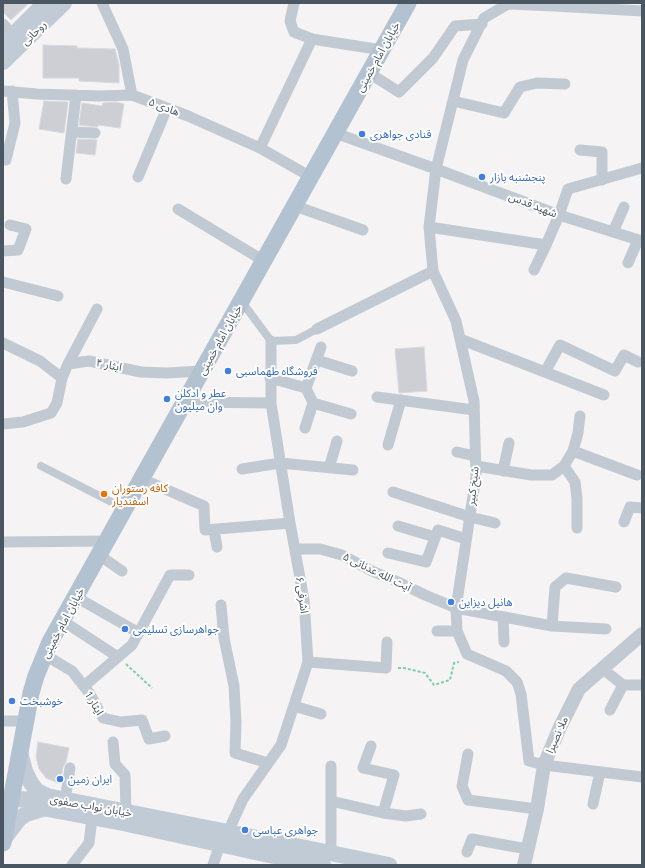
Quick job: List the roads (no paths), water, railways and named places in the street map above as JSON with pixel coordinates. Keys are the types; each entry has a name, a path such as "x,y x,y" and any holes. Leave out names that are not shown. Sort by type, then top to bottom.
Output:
{"main road":[{"name":"روحانی","path":"6,35 46,8 64,3"},
{"name":"خیابان امام خمینی","path":"3,841 25,721 33,687 50,642 408,3"},
{"name":"روحانی","path":"3,62 46,8"},
{"path":"20,752 25,771 42,802"},
{"path":"10,800 42,802"},
{"name":"خیابان نواب صفوی","path":"42,802 65,800 126,812 224,838 268,860 327,859"},
{"path":"3,841 19,819 42,802"},
{"name":"خیابان نواب صفوی","path":"42,802 92,818 224,838 327,859 389,865"}],"street":[{"path":"102,3 123,49 132,95"},
{"path":"294,3 290,21 294,32 312,39 382,50"},
{"path":"508,4 642,11"},
{"name":"شیخ کبیر","path":"508,4 484,18 463,60 436,168 429,227 433,271 456,321 474,401 476,476 456,608 457,631 467,654 506,671 517,682 521,694 529,761 544,765"},
{"path":"369,73 399,92 433,58 455,26 482,24"},
{"path":"260,148 312,39"},
{"path":"453,101 504,113 520,87 537,83 565,84"},
{"path":"6,160 15,123 8,91"},
{"name":"هادی ۵","path":"8,91 37,94 100,96 132,95 167,108 260,148 311,177"},
{"path":"66,179 76,95"},
{"path":"138,177 167,108"},
{"path":"72,132 95,134"},
{"name":"شهید قدس","path":"335,133 436,168 559,215 640,241"},
{"path":"580,150 602,152 602,180"},
{"path":"534,270 559,215 568,189 642,168"},
{"path":"295,206 363,230"},
{"path":"613,232 624,207"},
{"path":"178,209 264,261"},
{"path":"3,251 18,250 26,229 10,225"},
{"path":"429,227 546,245"},
{"path":"628,263 640,241"},
{"path":"240,303 245,306 271,341 296,340 433,271"},
{"path":"3,282 58,296"},
{"path":"3,424 23,422 51,413 57,403 62,378 68,364 97,309"},
{"path":"460,339 604,395"},
{"name":"اشرفی ۶","path":"213,865 243,799 281,745 308,662 304,600 271,403 271,341"},
{"path":"3,343 40,361 62,378"},
{"path":"545,372 560,345 615,372 624,355 638,362"},
{"path":"305,428 313,403 306,388 321,347"},
{"path":"317,360 352,371"},
{"name":"ایثار ۴","path":"68,364 89,361 141,372 202,372"},
{"path":"270,378 306,388"},
{"path":"377,397 474,410"},
{"path":"388,445 401,400"},
{"path":"185,402 271,403"},
{"path":"313,403 351,414"},
{"path":"457,452 475,461 503,471 531,475 552,475 564,466 573,451 578,433 580,416"},
{"path":"329,468 337,441"},
{"path":"503,471 509,443"},
{"path":"573,451 637,474"},
{"path":"242,469 280,463 353,470"},
{"path":"41,466 125,509"},
{"path":"564,466 576,482 577,528"},
{"path":"142,479 204,506 210,530 217,547"},
{"path":"393,492 470,517 495,523"},
{"path":"624,522 630,507 642,508"},
{"path":"210,530 290,523"},
{"path":"398,526 435,537"},
{"path":"388,553 426,562 438,530 466,539"},
{"path":"3,542 103,548 122,572"},
{"name":"آیت الله عدنانی ۵","path":"295,549 320,549 342,554 372,572 456,608 552,626 606,629"},
{"path":"84,686 132,644 170,575 188,575"},
{"path":"552,626 555,587 566,578 616,587"},
{"path":"76,597 139,632"},
{"path":"221,605 224,638 234,686 236,722 235,753 268,763"},
{"path":"503,617 504,642"},
{"path":"63,621 118,657"},
{"path":"437,631 457,631"},
{"name":"ملا نصیرا","path":"524,865 537,809 544,765 560,726 579,689 642,634"},
{"path":"308,662 386,668 387,642"},
{"name":"ایثار 1","path":"45,655 72,671 90,694 103,718 121,722 142,720 149,739 165,736"},
{"path":"603,669 624,685 642,685"},
{"path":"610,710 624,685"},
{"path":"294,706 321,714"},
{"path":"3,721 25,721"},
{"path":"113,742 115,764 125,775 126,812"},
{"path":"371,746 363,768 394,775 383,813"},
{"path":"468,754 462,786 468,800 537,809"},
{"path":"544,765 642,777"},
{"path":"327,859 331,801 331,766"},
{"path":"65,800 70,768"},
{"path":"593,804 600,772"},
{"path":"331,801 383,813 406,816 421,814"},
{"path":"72,865 89,843 92,818"},
{"path":"467,852 472,839 528,849 517,865"}],"place":[{"name":"قنادی جواهری","path":"362,134"},
{"name":"پنجشنبه بازار","path":"482,177"},
{"name":"فروشگاه طهماسبی","path":"228,371"},
{"name":"عطر و ادکلن وان میلیون","path":"167,399"},
{"name":"کافه رستوران اسفندیار","path":"104,494"},
{"name":"هانیل دیزاین","path":"451,602"},
{"name":"جواهرسازی تسلیمی","path":"125,629"},
{"name":"خوشبخت","path":"12,701"},
{"name":"ایران زمین","path":"60,779"},
{"name":"جواهری عباسی","path":"245,830"}]}
